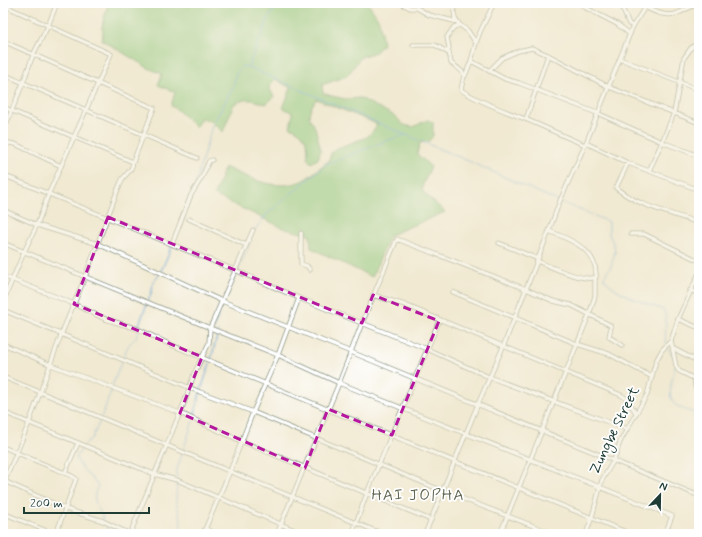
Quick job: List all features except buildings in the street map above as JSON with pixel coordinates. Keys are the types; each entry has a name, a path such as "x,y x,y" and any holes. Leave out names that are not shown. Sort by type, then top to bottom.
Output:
{"street":[{"path":"3,132 33,55 48,26 57,3"},
{"path":"453,3 454,16 459,24 468,31 476,43"},
{"path":"494,3 491,5 476,43 461,90 472,98 526,119 628,163 699,190"},
{"path":"580,3 586,8 617,24 630,34"},
{"path":"620,3 629,24 633,26"},
{"path":"644,5 653,6 655,3"},
{"path":"3,5 111,54 49,193 38,225 24,252 3,302"},
{"path":"404,5 410,8 418,8 429,15 459,24"},
{"path":"425,534 454,461 503,347 561,198 609,87 633,26 644,5"},
{"path":"644,5 657,14 675,14 690,7 699,5"},
{"path":"447,52 449,48 447,37 454,27 459,24"},
{"path":"649,171 674,113 684,58 691,48 698,44 699,35"},
{"path":"3,41 154,108 130,171 124,177 118,189 98,244 61,335 29,423 4,482 66,508 104,521 130,534 180,413 194,374 208,343 210,328 253,230"},
{"path":"413,44 435,45 449,52 451,63 464,72 465,76"},
{"path":"489,71 502,58 518,51 532,48 609,87 699,123"},
{"path":"526,119 548,55"},
{"path":"620,58 699,90"},
{"path":"471,61 505,79 597,113 662,142 699,156"},
{"path":"3,74 197,158"},
{"path":"3,107 73,138 133,162"},
{"path":"3,142 15,144 61,166"},
{"path":"172,244 191,195 200,181 209,161 212,160"},
{"path":"628,163 616,188 625,196 651,207 699,223"},
{"path":"3,175 236,270 299,298 362,322 490,377 627,429"},
{"path":"3,210 38,225 98,244 222,301 415,378 697,495"},
{"path":"190,218 246,245"},
{"path":"500,534 578,344 595,296 596,271 590,255 574,241 549,231"},
{"path":"301,233 301,264 308,266 310,270"},
{"path":"630,234 644,234 699,261"},
{"path":"277,534 397,239 553,301 571,305 610,325 609,337 622,345"},
{"path":"3,243 278,355 339,383 672,516 665,534"},
{"path":"499,243 580,276 592,279 595,278"},
{"path":"695,379 679,371 676,366 674,349 670,342 690,290 699,273"},
{"path":"3,276 74,304 105,319 138,329 169,344 631,534"},
{"path":"690,290 699,294"},
{"path":"453,292 578,344 609,354 652,377"},
{"path":"373,295 405,305 624,396 636,413"},
{"path":"203,534 278,355 287,327 299,298"},
{"path":"3,310 443,491 554,534"},
{"path":"678,319 699,328"},
{"path":"352,534 367,493 439,320"},
{"name":"Zungbe Street","path":"586,534 600,486 614,460 620,442 647,395 656,361 662,350 670,342"},
{"path":"3,344 51,365 180,413 241,441 431,520"},
{"path":"674,349 699,362 695,379 695,387 699,394"},
{"path":"3,377 383,534"},
{"path":"3,412 154,474 177,480 219,497 304,534"},
{"path":"65,473 78,444"},
{"path":"3,447 76,479 55,534 3,513"},
{"path":"205,529 218,534"}],"highlighted area":[{"path":"108,217 362,323 373,295 439,321 392,435 328,409 305,468 180,413 202,357 74,304"}],"green space":[{"path":"108,3 368,3 379,20 383,44 376,52 361,57 347,76 322,85 323,93 346,99 360,98 395,116 404,125 413,127 427,120 433,122 433,136 429,141 420,143 417,154 431,167 423,184 422,190 445,212 390,235 372,277 311,248 310,235 285,229 214,195 225,167 261,182 280,185 299,182 307,178 329,161 331,153 335,149 367,137 374,130 377,124 316,99 310,110 309,117 315,127 321,150 318,159 311,163 307,158 308,148 305,139 299,132 290,127 293,113 283,108 291,88 275,79 269,87 274,97 266,104 254,100 243,100 234,104 223,132 211,121 201,118 196,127 171,106 175,92 158,85 162,74 148,68 102,40 102,26"}],"waterway":[{"path":"282,3 270,15 248,67 558,201"},
{"path":"195,185 212,126 233,87 236,74 242,66 247,67"},
{"path":"254,231 267,214 326,164 405,135"},
{"path":"188,206 192,196"},
{"path":"561,202 609,222 609,234 614,245 615,252 611,266 604,279 624,294 664,310 666,318 666,343"},
{"path":"238,270 251,240"},
{"path":"161,271 172,246"},
{"path":"231,284 236,273"},
{"path":"148,301 152,291 153,281 160,274"},
{"path":"138,327 147,304"},
{"path":"215,328 214,327 222,304"},
{"path":"123,358 130,343 136,338 138,330"},
{"path":"211,360 218,332"},
{"path":"667,346 672,355"},
{"path":"112,386 122,361"},
{"path":"201,390 210,363"},
{"path":"675,366 670,393 671,399 674,404 688,411 699,414"},
{"path":"102,416 112,389"},
{"path":"194,417 200,393"},
{"path":"85,444 92,438 101,419"},
{"path":"177,478 176,472 193,421"},
{"path":"83,447 76,457 83,469 98,486 95,499 103,519"},
{"path":"177,481 176,502 181,519 180,534"},
{"path":"105,523 108,528 108,534"}],"district":[{"name":"HAI JOPHA","path":"418,494"}]}
